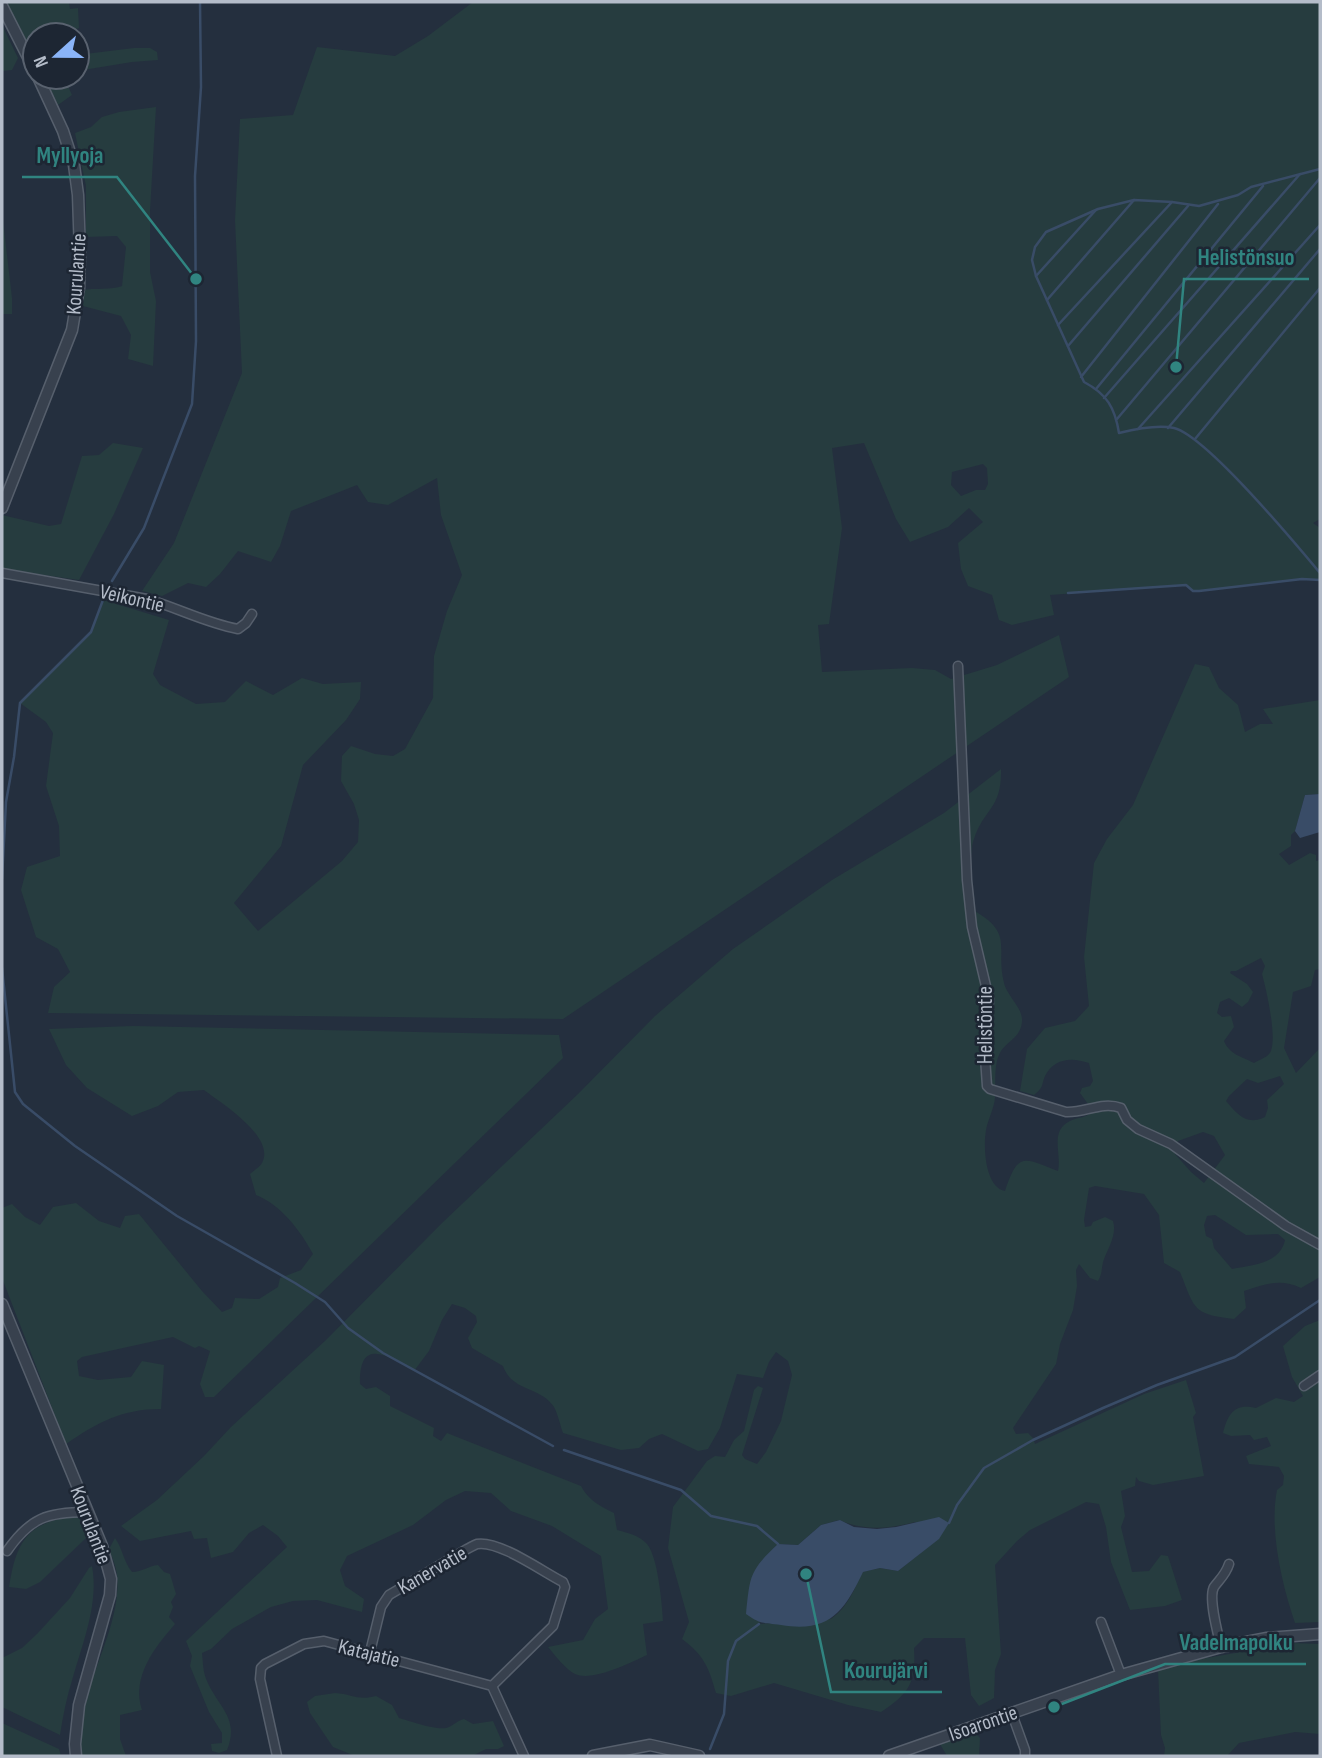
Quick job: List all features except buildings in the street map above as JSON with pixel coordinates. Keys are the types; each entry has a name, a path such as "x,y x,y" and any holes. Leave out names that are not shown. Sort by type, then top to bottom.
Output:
{"street":[{"path":"2,6 21,43"},
{"name":"Kourulantie","path":"2,508 72,330 79,288 80,230 74,164 63,131 44,91"},
{"name":"Veikontie","path":"2,573 147,599 217,625 238,629 252,614"},
{"name":"Helistöntie","path":"958,666 972,927 989,999 985,1057 988,1086 990,1089 1066,1112 1077,1113 1110,1104 1121,1108 1127,1120 1138,1129 1171,1144 1286,1226 1320,1245"},
{"name":"Kourulantie","path":"2,1304 108,1565 110,1595 79,1705 76,1756"},
{"path":"1304,1386 1320,1375"},
{"path":"7,1552 22,1530 45,1516 87,1512"},
{"name":"Kanervatie","path":"370,1652 381,1607 389,1595 467,1549 477,1544 486,1544 500,1548 563,1582 565,1587 553,1626 492,1686"},
{"path":"1221,1647 1211,1600 1213,1589 1225,1575 1229,1564"},
{"path":"1101,1622 1121,1675"},
{"name":"Isoarontie","path":"889,1756 902,1754 1121,1675 1221,1647 1268,1638 1320,1634"},
{"name":"Katajatie","path":"277,1756 260,1679 261,1668 303,1644 324,1641 492,1686"},
{"path":"492,1686 524,1756"},
{"path":"1012,1714 1025,1756"},
{"path":"593,1756 644,1745 699,1756"}],"green space":[{"path":"6,2 69,2 70,9 78,8 79,21 21,21 21,30"},
{"path":"473,2 1320,2 1320,519 1313,523 1320,528 1320,580 1302,579 1199,591 1193,591 1186,585 1050,595 1054,615 1012,625 999,620 992,595 968,586 961,569 958,543 983,522 969,508 948,527 910,542 896,519 864,443 832,448 842,528 829,624 818,625 822,672 912,668 935,670 951,679 997,665 1059,635 1069,677 563,1019 48,1013 54,987 70,972 58,949 36,937 21,890 27,867 60,856 59,826 46,786 53,733 46,722 20,703 91,632 103,600 169,620 153,674 160,685 196,704 225,702 246,681 273,695 302,678 323,684 361,682 360,699 346,720 303,765 281,846 234,903 258,931 342,861 358,842 359,820 354,804 341,781 342,756 351,746 375,754 393,756 405,749 433,698 434,656 447,611 462,575 441,515 437,478 388,505 368,502 357,485 291,511 280,546 271,562 238,551 206,587 188,583 162,596 142,591 174,543 242,373 235,220 240,119 293,115 317,47 395,56 428,36","holes":["983,464 987,468 988,484 985,490 976,490 961,496 951,485 952,472"]},
{"path":"2,25 18,58 12,70 3,71"},
{"path":"150,48 157,52 158,60 91,69 91,53"},
{"path":"52,91 70,91 72,95 58,105"},
{"path":"156,107 150,211 150,272 156,301 153,366 128,359 131,335 121,316 79,305 82,290 122,286 126,247 117,236 86,237 86,186 75,133 91,127 102,117"},
{"path":"2,212 12,298 12,314 2,314"},
{"path":"113,443 143,448 114,514 79,580 2,569 2,515 49,526 61,524 82,456 99,455"},
{"path":"1195,664 1209,667 1219,688 1238,705 1245,732 1260,724 1273,724 1263,709 1320,700 1320,794 1305,795 1295,831 1291,835 1291,846 1279,854 1289,865 1310,853 1316,855 1316,861 1320,860 1320,969 1315,970 1311,986 1293,992 1284,1048 1296,1073 1320,1048 1320,1277 1301,1288 1280,1283 1244,1291 1246,1308 1234,1319 1202,1312 1193,1302 1180,1272 1164,1263 1159,1215 1144,1194 1095,1186 1089,1188 1085,1227 1105,1217 1113,1221 1112,1240 1101,1275 1098,1281 1090,1278 1079,1264 1076,1270 1077,1286 1073,1310 1060,1344 1056,1364 1013,1428 1016,1434 1028,1433 1035,1444 1144,1394 1186,1380 1196,1413 1193,1417 1204,1476 1153,1485 1139,1481 1136,1477 1135,1486 1121,1491 1125,1516 1121,1527 1132,1572 1149,1571 1161,1555 1168,1556 1182,1600 1165,1606 1130,1610 1111,1562 1106,1527 1099,1504 1086,1502 1030,1530 995,1565 1001,1654 995,1670 994,1698 979,1706 971,1695 965,1638 924,1638 914,1648 914,1670 909,1686 899,1699 881,1712 774,1683 731,1696 716,1693 705,1663 682,1639 689,1622 668,1548 673,1507 707,1461 715,1456 725,1457 734,1440 744,1431 754,1390 758,1386 763,1388 742,1455 757,1464 781,1421 792,1375 788,1361 776,1352 763,1378 737,1374 720,1428 708,1449 698,1451 662,1434 649,1439 639,1448 621,1450 563,1433 555,1410 548,1400 520,1385 507,1374 503,1366 472,1348 468,1338 477,1322 476,1316 465,1308 452,1304 429,1351 414,1371 385,1356 370,1355 364,1360 360,1384 366,1389 376,1387 390,1396 390,1406 434,1428 433,1436 441,1441 447,1433 581,1486 591,1499 614,1513 617,1530 644,1541 651,1550 657,1569 663,1621 643,1624 647,1655 591,1676 575,1674 560,1662 548,1647 583,1640 595,1619 608,1609 601,1556 552,1526 511,1511 491,1493 465,1491 446,1500 413,1525 347,1556 340,1570 345,1586 364,1599 362,1612 317,1600 293,1601 271,1607 232,1629 211,1649 202,1653 206,1678 226,1713 231,1729 227,1750 219,1753 212,1751 211,1744 222,1743 222,1733 209,1712 190,1666 192,1656 186,1641 287,1547 263,1525 249,1533 233,1552 211,1558 207,1538 194,1539 191,1531 140,1541 121,1526 157,1500 231,1427 326,1340 655,1016 733,949 832,880 944,813 1001,769 996,801 978,829 972,846 973,910 994,926 999,934 1004,983 1020,1011 1022,1021 1019,1031 1001,1051 997,1062 995,1098 986,1130 985,1156 993,1182 1005,1191 1014,1169 1023,1161 1058,1171 1060,1131 1070,1121 1091,1113 1080,1093 1082,1088 1090,1086 1093,1081 1089,1063 1076,1060 1058,1062 1049,1070 1041,1088 1034,1095 1020,1091 1027,1049 1045,1028 1075,1021 1089,1006 1084,957 1094,863 1107,839 1133,805","holes":["1261,958 1265,966 1262,974 1271,1016 1272,1048 1268,1055 1254,1063 1236,1055 1226,1045 1224,1041 1234,1027 1231,1016 1222,1017 1217,1013 1220,1002 1229,998 1242,1007 1253,992 1247,984 1230,973","1280,1076 1284,1084 1267,1100 1265,1117 1248,1120 1226,1101 1247,1079 1258,1083","1203,1132 1214,1136 1225,1155 1204,1183 1175,1154 1178,1141","1215,1215 1246,1235 1278,1234 1285,1240 1282,1248 1271,1259 1232,1269 1214,1248 1212,1239 1206,1236 1204,1225 1207,1216","839,1520 877,1528 915,1522 938,1539 898,1571 880,1568 862,1572 846,1604 831,1619 759,1624 778,1544 798,1545 821,1525"]},
{"path":"133,1026 559,1035 563,1058 214,1397 205,1397 200,1384 210,1351 199,1346 195,1348 173,1337 82,1357 77,1361 79,1376 98,1380 131,1377 142,1361 164,1365 161,1409 134,1411 111,1418 66,1444 2,1278 2,1208 12,1204 25,1217 40,1225 53,1207 76,1203 99,1221 120,1228 125,1216 139,1214 222,1312 232,1308 235,1298 259,1299 278,1287 280,1278 301,1270 313,1254 289,1219 274,1205 256,1195 250,1174 262,1163 264,1153 254,1132 234,1112 204,1090 178,1092 158,1106 132,1116 87,1088 66,1065 49,1029"},
{"path":"1320,1320 1320,1622 1295,1623 1281,1575 1276,1540 1277,1490 1283,1485 1284,1476 1279,1467 1249,1464 1246,1456 1271,1446 1267,1437 1254,1440 1250,1435 1231,1436 1223,1433 1230,1415 1238,1408 1256,1408 1276,1398 1294,1402 1303,1396 1292,1377 1283,1346 1305,1326"},
{"path":"78,1516 83,1523 86,1538 40,1582 26,1589 9,1587 16,1557 27,1536 47,1523"},
{"path":"115,1538 132,1572 158,1565 170,1574 176,1594 171,1602 173,1607 169,1617 175,1624 160,1642 142,1674 139,1698 142,1710 120,1715 120,1739 126,1756 82,1756 84,1711 113,1619 117,1597 116,1572 109,1549"},
{"path":"92,1566 92,1608 67,1698 60,1735 2,1707 2,1658 22,1648 37,1634 70,1598"},
{"path":"1292,1643 1320,1644 1320,1734 1295,1732 1239,1743 1227,1756 1164,1756 1158,1670 1201,1659"},
{"path":"335,1693 360,1698 376,1696 392,1705 399,1718 432,1727 449,1727 464,1719 473,1724 493,1721 504,1746 486,1749 472,1756 355,1756 333,1747 310,1713 307,1702 315,1696"},
{"path":"2,1723 59,1749 61,1756 2,1756"},
{"path":"974,1732 980,1738 979,1756 947,1756 940,1744"}],"water":[{"path":"1320,794 1320,832 1300,838 1295,831 1305,795"},
{"path":"939,1517 949,1523 939,1539 898,1571 880,1568 863,1572 841,1608 823,1622 798,1627 759,1622 746,1614 756,1568 778,1544 798,1545 821,1525 840,1520 854,1527 877,1529"}],"waterway":[{"path":"112,581 144,528 192,404 196,341 195,176 201,87 200,2"},
{"path":"1320,169 1251,187 1238,195 1199,206 1134,200 1098,209 1046,232 1035,247 1032,260 1036,276 1084,382 1109,403 1119,433 1160,427 1174,428 1188,435 1228,469 1320,573"},
{"path":"1104,398 1300,174"},
{"path":"1117,419 1320,178"},
{"path":"1096,389 1263,186"},
{"path":"1047,300 1134,200"},
{"path":"1058,325 1172,202"},
{"path":"1081,377 1218,204"},
{"path":"1068,346 1188,206"},
{"path":"1036,276 1095,211"},
{"path":"1138,429 1320,225"},
{"path":"1168,428 1320,249"},
{"path":"1195,439 1320,288"},
{"path":"1068,593 1186,585 1193,591 1199,591 1302,579 1320,580"},
{"path":"2,879 6,802 20,703 91,632 103,600"},
{"path":"2,968 15,1092 23,1104 75,1146 177,1216 325,1302 348,1328 383,1353 553,1446"},
{"path":"949,1523 957,1505 984,1468 1033,1440 1103,1408 1235,1357 1320,1300"},
{"path":"564,1450 681,1490 711,1516 757,1526 778,1544"},
{"path":"710,1749 724,1714 728,1661 736,1641 759,1624"}],"place":[{"name":"Myllyoja","path":"196,279"},
{"name":"Helistönsuo","path":"1176,367"},
{"name":"Kourujärvi","path":"806,1574"},
{"name":"Vadelmapolku","path":"1054,1707"}]}
